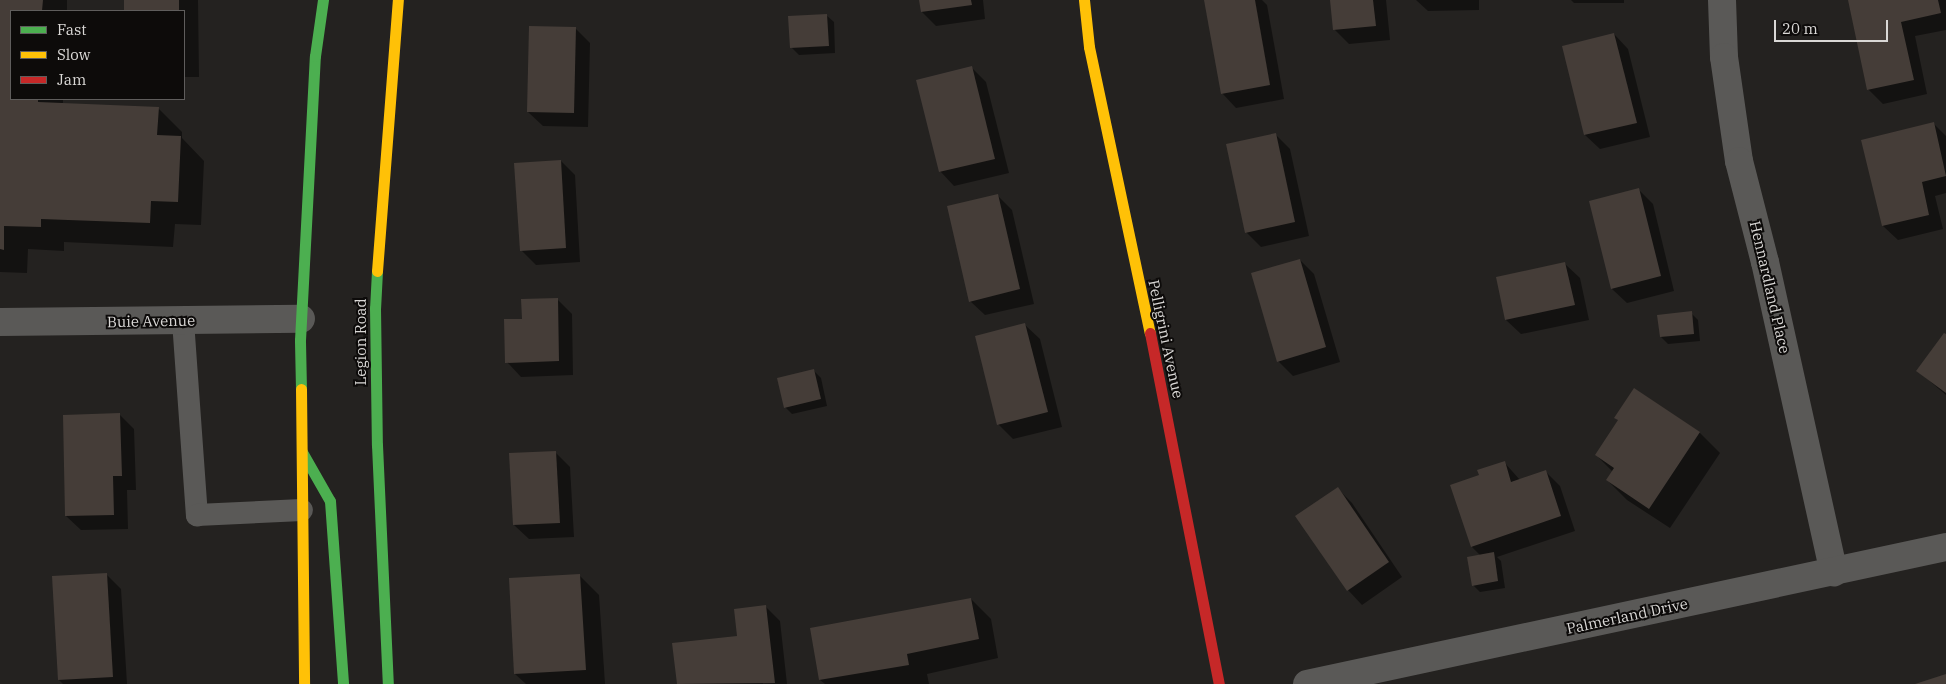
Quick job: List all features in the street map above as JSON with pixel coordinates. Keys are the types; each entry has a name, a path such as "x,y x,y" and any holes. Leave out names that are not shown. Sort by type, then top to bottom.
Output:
{"main road":[{"path":"304,684 301,319 315,56 323,0"},
{"name":"Legion Road","path":"388,684 377,445 375,308 384,163 398,0"},
{"name":"Pelligrini Avenue","path":"1084,0 1090,47 1152,339 1219,684"},
{"path":"302,451 330,501 343,684"}],"street":[{"name":"Hennardland Place","path":"1722,0 1724,57 1739,161 1765,262 1834,572"},
{"name":"Buie Avenue","path":"0,322 301,319"},
{"name":"Palmerland Drive","path":"1307,684 1946,547"}],"lane":[{"path":"183,320 197,515 302,510"}],"building":[{"path":"0,0 43,0 42,10 10,10 10,100 159,107 157,135 181,136 178,202 151,201 150,223 41,219 41,227 4,226 4,250 0,249"},
{"path":"124,0 179,0 179,10 124,10"},
{"path":"919,0 971,0 972,5 921,12"},
{"path":"1204,0 1255,0 1270,85 1221,94"},
{"path":"1330,0 1373,0 1376,26 1333,30"},
{"path":"1848,0 1938,0 1941,13 1901,22 1914,80 1867,90"},
{"path":"827,14 829,46 790,48 788,16"},
{"path":"529,26 576,27 574,113 527,112"},
{"path":"1614,33 1637,123 1584,135 1562,46"},
{"path":"972,66 995,159 939,172 916,80"},
{"path":"1934,122 1946,176 1922,182 1929,215 1882,226 1861,140"},
{"path":"1276,133 1295,222 1245,233 1226,144"},
{"path":"561,160 566,248 520,251 514,163"},
{"path":"1639,188 1661,276 1611,289 1589,201"},
{"path":"998,194 1020,289 969,302 947,206"},
{"path":"1300,259 1326,347 1277,362 1251,273"},
{"path":"1565,262 1575,305 1505,320 1496,277"},
{"path":"558,298 559,361 505,363 504,319 522,319 521,299"},
{"path":"1692,311 1694,334 1660,337 1657,315"},
{"path":"1025,323 1048,412 997,425 975,336"},
{"path":"1944,333 1946,334 1946,393 1916,371"},
{"path":"814,369 821,399 784,408 777,378"},
{"path":"1634,388 1700,432 1649,509 1606,480 1614,468 1595,455 1618,420 1614,418"},
{"path":"120,413 122,476 113,476 114,515 65,516 63,415"},
{"path":"556,451 560,523 513,525 509,453"},
{"path":"1505,461 1511,482 1546,470 1561,516 1471,547 1450,485 1479,475 1477,470"},
{"path":"1338,487 1389,562 1347,591 1295,516"},
{"path":"1494,552 1498,581 1472,586 1467,557"},
{"path":"107,573 113,677 58,680 52,576"},
{"path":"580,574 586,670 514,674 509,578"},
{"path":"971,598 979,639 907,654 909,665 819,680 810,628"},
{"path":"766,605 775,683 677,684 672,643 737,636 734,609"},
{"path":"1946,674 1946,684 1915,684"}],"traffic: fast":[{"path":"301,389 300,340 315,56 323,0"},
{"path":"377,271 375,308 377,445 388,684"},
{"path":"302,452 330,501 343,684"}],"traffic: slow":[{"path":"377,271 398,0"},
{"path":"1084,0 1089,47 1150,333"},
{"path":"301,389 304,684"}],"traffic: jam":[{"path":"1150,333 1219,684"}]}
